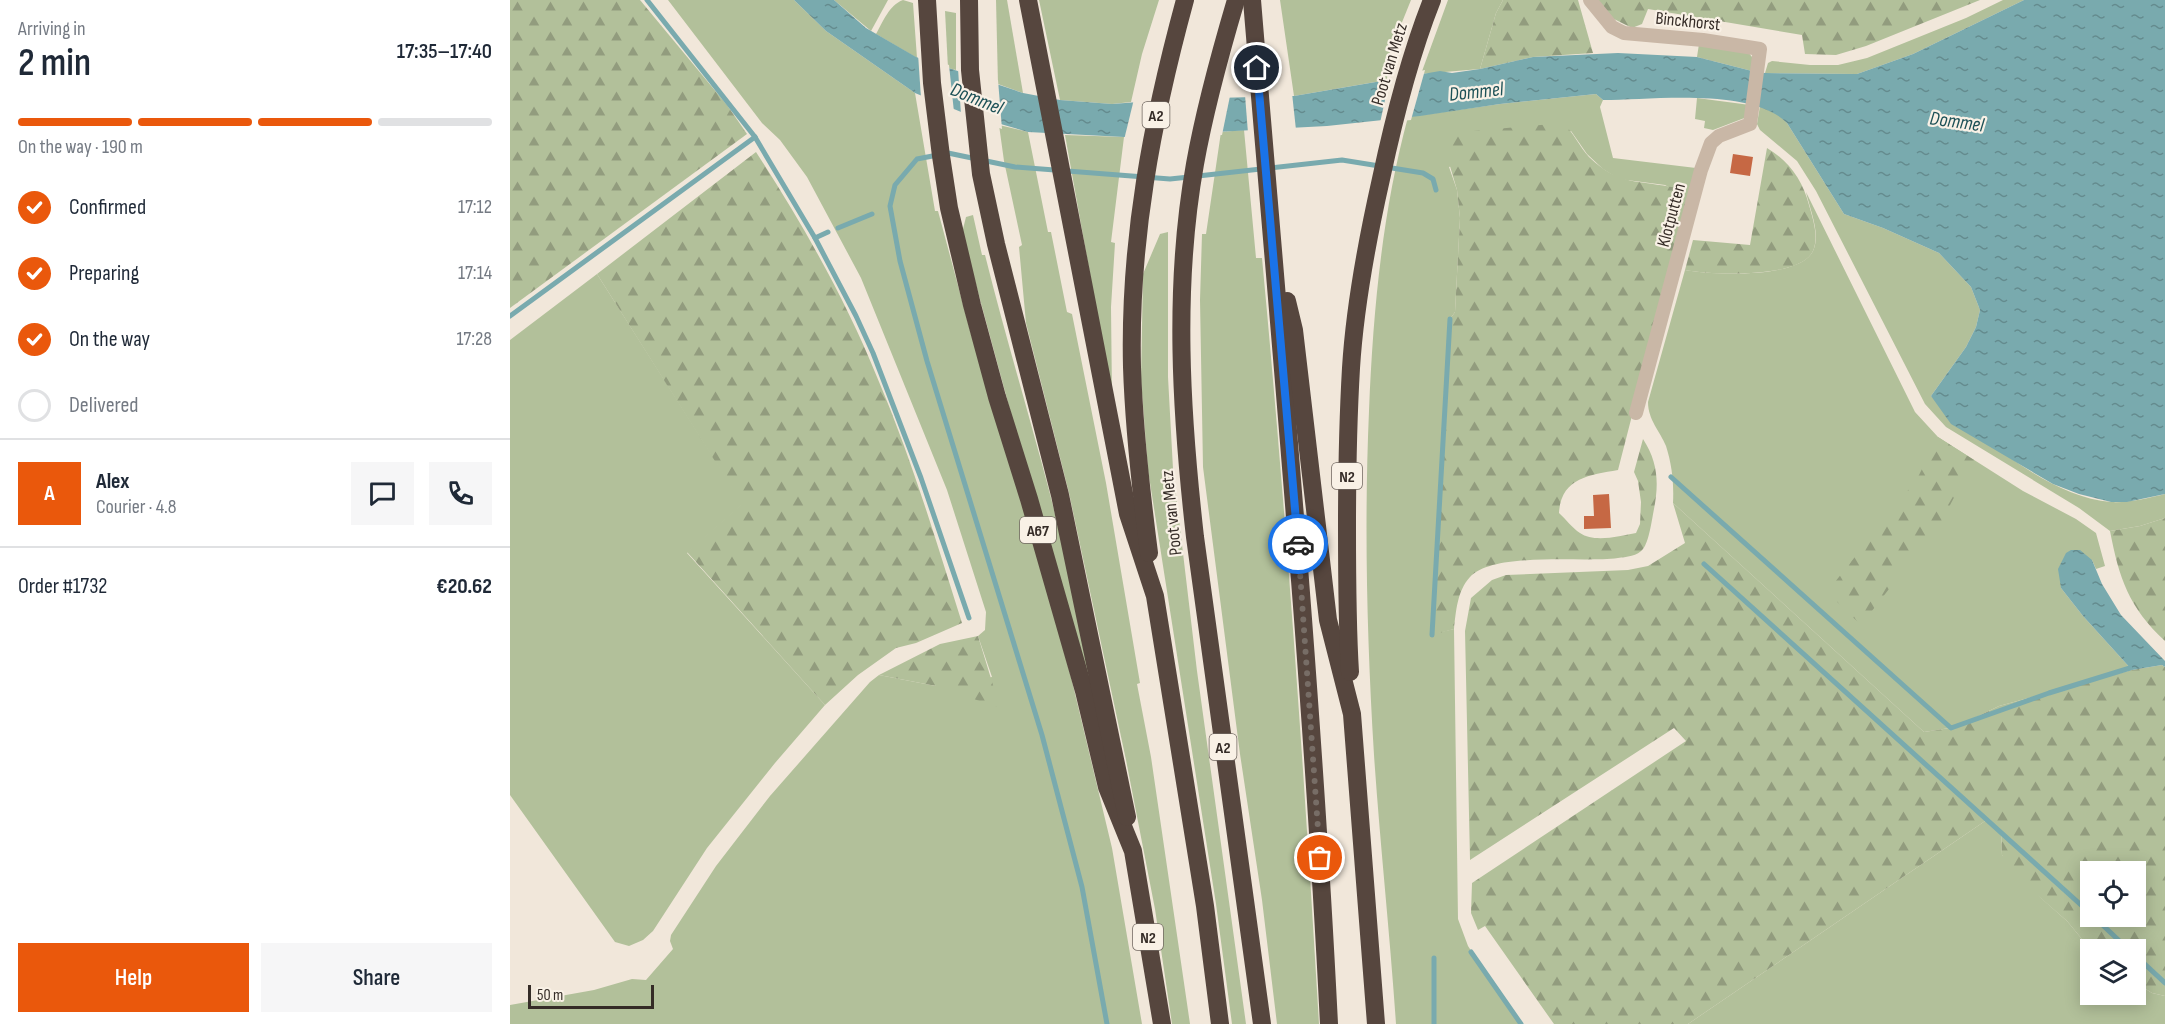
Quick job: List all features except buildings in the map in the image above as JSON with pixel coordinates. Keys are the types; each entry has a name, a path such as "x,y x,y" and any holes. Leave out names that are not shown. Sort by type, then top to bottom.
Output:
{"highway":[{"name":"A67","path":"927,0 932,83 949,208 978,328 1081,680 1107,788 1133,851"},
{"name":"N2","path":"969,0 970,70 981,174 996,244 1060,495 1117,763 1161,1024"},
{"path":"1028,0 1128,514 1155,596"},
{"name":"Poot van Metz","path":"1155,596 1134,408 1133,290 1137,233 1148,156 1185,0"},
{"name":"Poot van Metz","path":"1236,0 1204,118 1194,165 1186,228 1181,300 1181,376 1187,469 1213,679 1262,1024"},
{"path":"1252,0 1293,478 1329,1024"},
{"name":"Poot van Metz","path":"1352,714 1347,582 1352,354 1367,238 1391,131 1413,48 1432,0"},
{"name":"N2","path":"1274,252 1294,330 1328,620 1352,714 1376,1024"},
{"name":"A2","path":"1155,596 1205,906 1220,1024"}],"street":[{"name":"Binckhorst","path":"1590,0 1612,27 1624,33 1702,40 1760,56"},
{"name":"Klotputten","path":"1636,413 1701,170 1711,143 1719,136 1750,124 1760,56"}],"green space":[{"path":"510,0 640,0 727,105 747,134 510,308"},
{"path":"668,0 794,0 826,31 915,93 935,211 938,211 971,334 1023,502 1071,677 1112,848 1142,1024 510,1024 510,1005 594,990 632,979 646,980 673,949 670,941 671,935 716,866 770,796 870,682 879,675 936,686 992,677 978,636 985,630 986,612 947,490 861,278 807,177 780,140 762,123"},
{"path":"834,0 888,0 871,31"},
{"path":"903,0 913,3 917,58 876,34 890,10"},
{"path":"996,0 1007,0 1023,93 998,84"},
{"path":"1039,0 1159,0 1142,54 1131,102 1112,104 1060,100"},
{"path":"1280,0 1411,0 1388,57 1387,80 1294,96"},
{"path":"1448,0 1503,0 1496,13 1480,69 1421,74"},
{"path":"1503,0 1578,0 1593,53 1533,57 1480,69 1496,13"},
{"path":"1597,0 1980,0 1866,46 1836,55 1805,54 1802,35 1648,9 1642,24 1632,28 1614,19"},
{"path":"2003,0 2024,0 1913,54 1857,74 1765,73 1768,63 1772,61 1838,65 1867,58 1966,18"},
{"path":"945,11 956,13 956,70 948,68"},
{"path":"1699,44 1748,52 1752,57 1752,71 1697,57"},
{"path":"1596,94 1603,100 1600,107 1613,158 1696,168 1688,198 1665,185 1619,179 1603,169 1587,154 1571,131 1449,167 1457,190 1460,218 1455,312 1450,319 1432,634 1454,629 1458,919 1468,946 1519,1024 1396,1024 1376,788 1372,712 1367,583 1367,454 1376,300 1385,226 1399,153 1408,117"},
{"path":"1697,98 1750,105 1747,117 1713,130 1704,128 1705,121 1695,119"},
{"path":"1760,106 1779,114 1787,123 1844,214 1883,228 1939,253 1971,287 1980,310 1976,327 1966,347 1931,396 2015,461 2062,489 2087,498 2111,502 2132,501 2165,494 2165,518 2140,526 2110,531 2079,508 1946,427 1925,404 1816,191 1797,161 1760,130 1757,124"},
{"path":"1563,123 1589,157 1610,173 1630,180 1677,188 1683,191 1688,198 1618,470 1587,477 1571,485 1561,501 1559,513 1574,529 1592,538 1636,533 1640,524 1641,502 1638,481 1634,472 1643,439 1652,456 1657,481 1649,536 1641,551 1628,557 1518,561 1482,569 1470,577 1462,589 1454,629 1432,635 1450,319 1455,312 1460,218 1457,190 1447,156 1448,145 1453,137 1462,132"},
{"path":"999,125 1028,132 1067,312 1072,314 1106,483 1140,683 1137,684 1151,757 1190,1024 1172,1024 1155,909 1126,760 1069,493 1026,323 1019,247 1022,245 1004,161"},
{"path":"1244,130 1256,258 1262,258 1279,449 1301,736 1319,1024 1277,1024 1203,467 1200,300 1202,234 1206,234 1221,132"},
{"path":"1065,135 1124,137 1111,242 1115,243 1111,307 1112,397"},
{"path":"1767,148 1788,165 1803,188 1815,228 1813,251 1805,260 1774,271 1734,274 1685,270 1693,240 1750,245"},
{"path":"756,152 790,206 851,318 912,468 962,623 916,643 896,648 858,675 825,705 687,552 742,504 597,274"},
{"path":"1806,192 1915,412 1938,437 2023,491 2076,519 2096,533 2105,566 2096,569 2092,560 2061,588 2132,670 1999,706 1956,727 1924,732 1673,503 1672,474 1668,453 1652,420 1648,402 1685,270 1733,274 1754,273 1774,271 1805,260 1813,251 1816,237"},
{"path":"973,215 982,255 985,255 1057,522 1099,722 1095,723 962,233 966,217"},
{"path":"1168,232 1168,377 1173,469 1197,671 1246,1024 1232,1024 1216,904 1148,470 1141,380 1143,274 1160,234"},
{"path":"597,274 743,504 687,553 825,705 707,848 653,931 643,940 629,946 615,942 510,795 510,340"},
{"path":"1938,437 1974,460 1941,522 1861,625 1827,592 1917,479"},
{"path":"1673,503 1924,732 1956,727 1999,706 2132,670 2162,665 2165,667 2165,996 2146,989 2146,939 2082,939 2067,921 2013,874 2002,855 2001,831 1988,819 1688,1024 1554,1024 1485,926 1478,930 1471,913 1472,883 1686,741 1674,728 1470,860 1465,631 1471,598 1492,580 1506,575 1628,570 1648,566 1685,543"},
{"path":"2165,518 2165,641 2142,616 2127,591 2117,563 2110,531 2140,526"},
{"path":"978,636 1000,708 936,686 879,675 940,644"},
{"path":"1988,819 2001,831 2002,855 2082,939 2080,939 2080,1005 2146,1005 2146,989 2165,996 2165,1024 1688,1024"}],"water":[{"name":"Dommel","path":"794,0 834,0 866,28 916,57 1023,93 1060,100 1112,104 1178,99 1294,96 1440,71 1452,73 1480,69 1533,57 1618,53 1697,57 1765,73 1857,74 1913,54 2024,0 2165,0 2165,494 2127,502 2111,502 2079,494 2053,484 1951,424 1931,396 1966,347 1976,327 1980,310 1971,287 1939,253 1883,228 1844,214 1787,123 1771,112 1750,104 1700,98 1603,100 1596,94 1327,126 1124,137 1028,132 966,114 915,93 826,31"},
{"path":"2071,550 2080,550 2092,560 2102,584 2121,615 2165,661 2165,667 2162,665 2132,670 2083,616 2061,588 2058,569 2066,553"}],"pier":[{"path":"918,54 949,65 954,112 921,98"},
{"path":"958,68 998,80 1002,129 961,115"},
{"path":"1425,70 1411,120 1380,123 1390,77"},
{"path":"1292,93 1296,130 1248,133 1245,95"},
{"path":"1230,96 1222,135 1124,140 1134,99"}],"waterway":[{"path":"647,0 755,137 815,238 856,316 873,353 921,478 969,618"},
{"path":"510,316 755,137"},
{"path":"1107,1024 1082,887 1042,735 927,361 900,261 890,206 895,185 917,159 948,153 1015,167 1170,179 1189,177"},
{"path":"1198,176 1342,160 1423,173 1433,179 1436,190"},
{"path":"838,228 872,214"},
{"path":"815,238 828,232"},
{"path":"1432,635 1450,319"},
{"path":"1671,477 1951,728 2049,693 2130,668"},
{"path":"1704,564 2080,904"},
{"path":"2105,927 2117,939"},
{"path":"1471,952 1521,1024"},
{"path":"1434,958 1434,1024"},
{"path":"2146,965 2165,983"}],"way so far":[{"path":"1298,544 1320,858"}],"route":[{"path":"1257,68 1298,544"}]}
